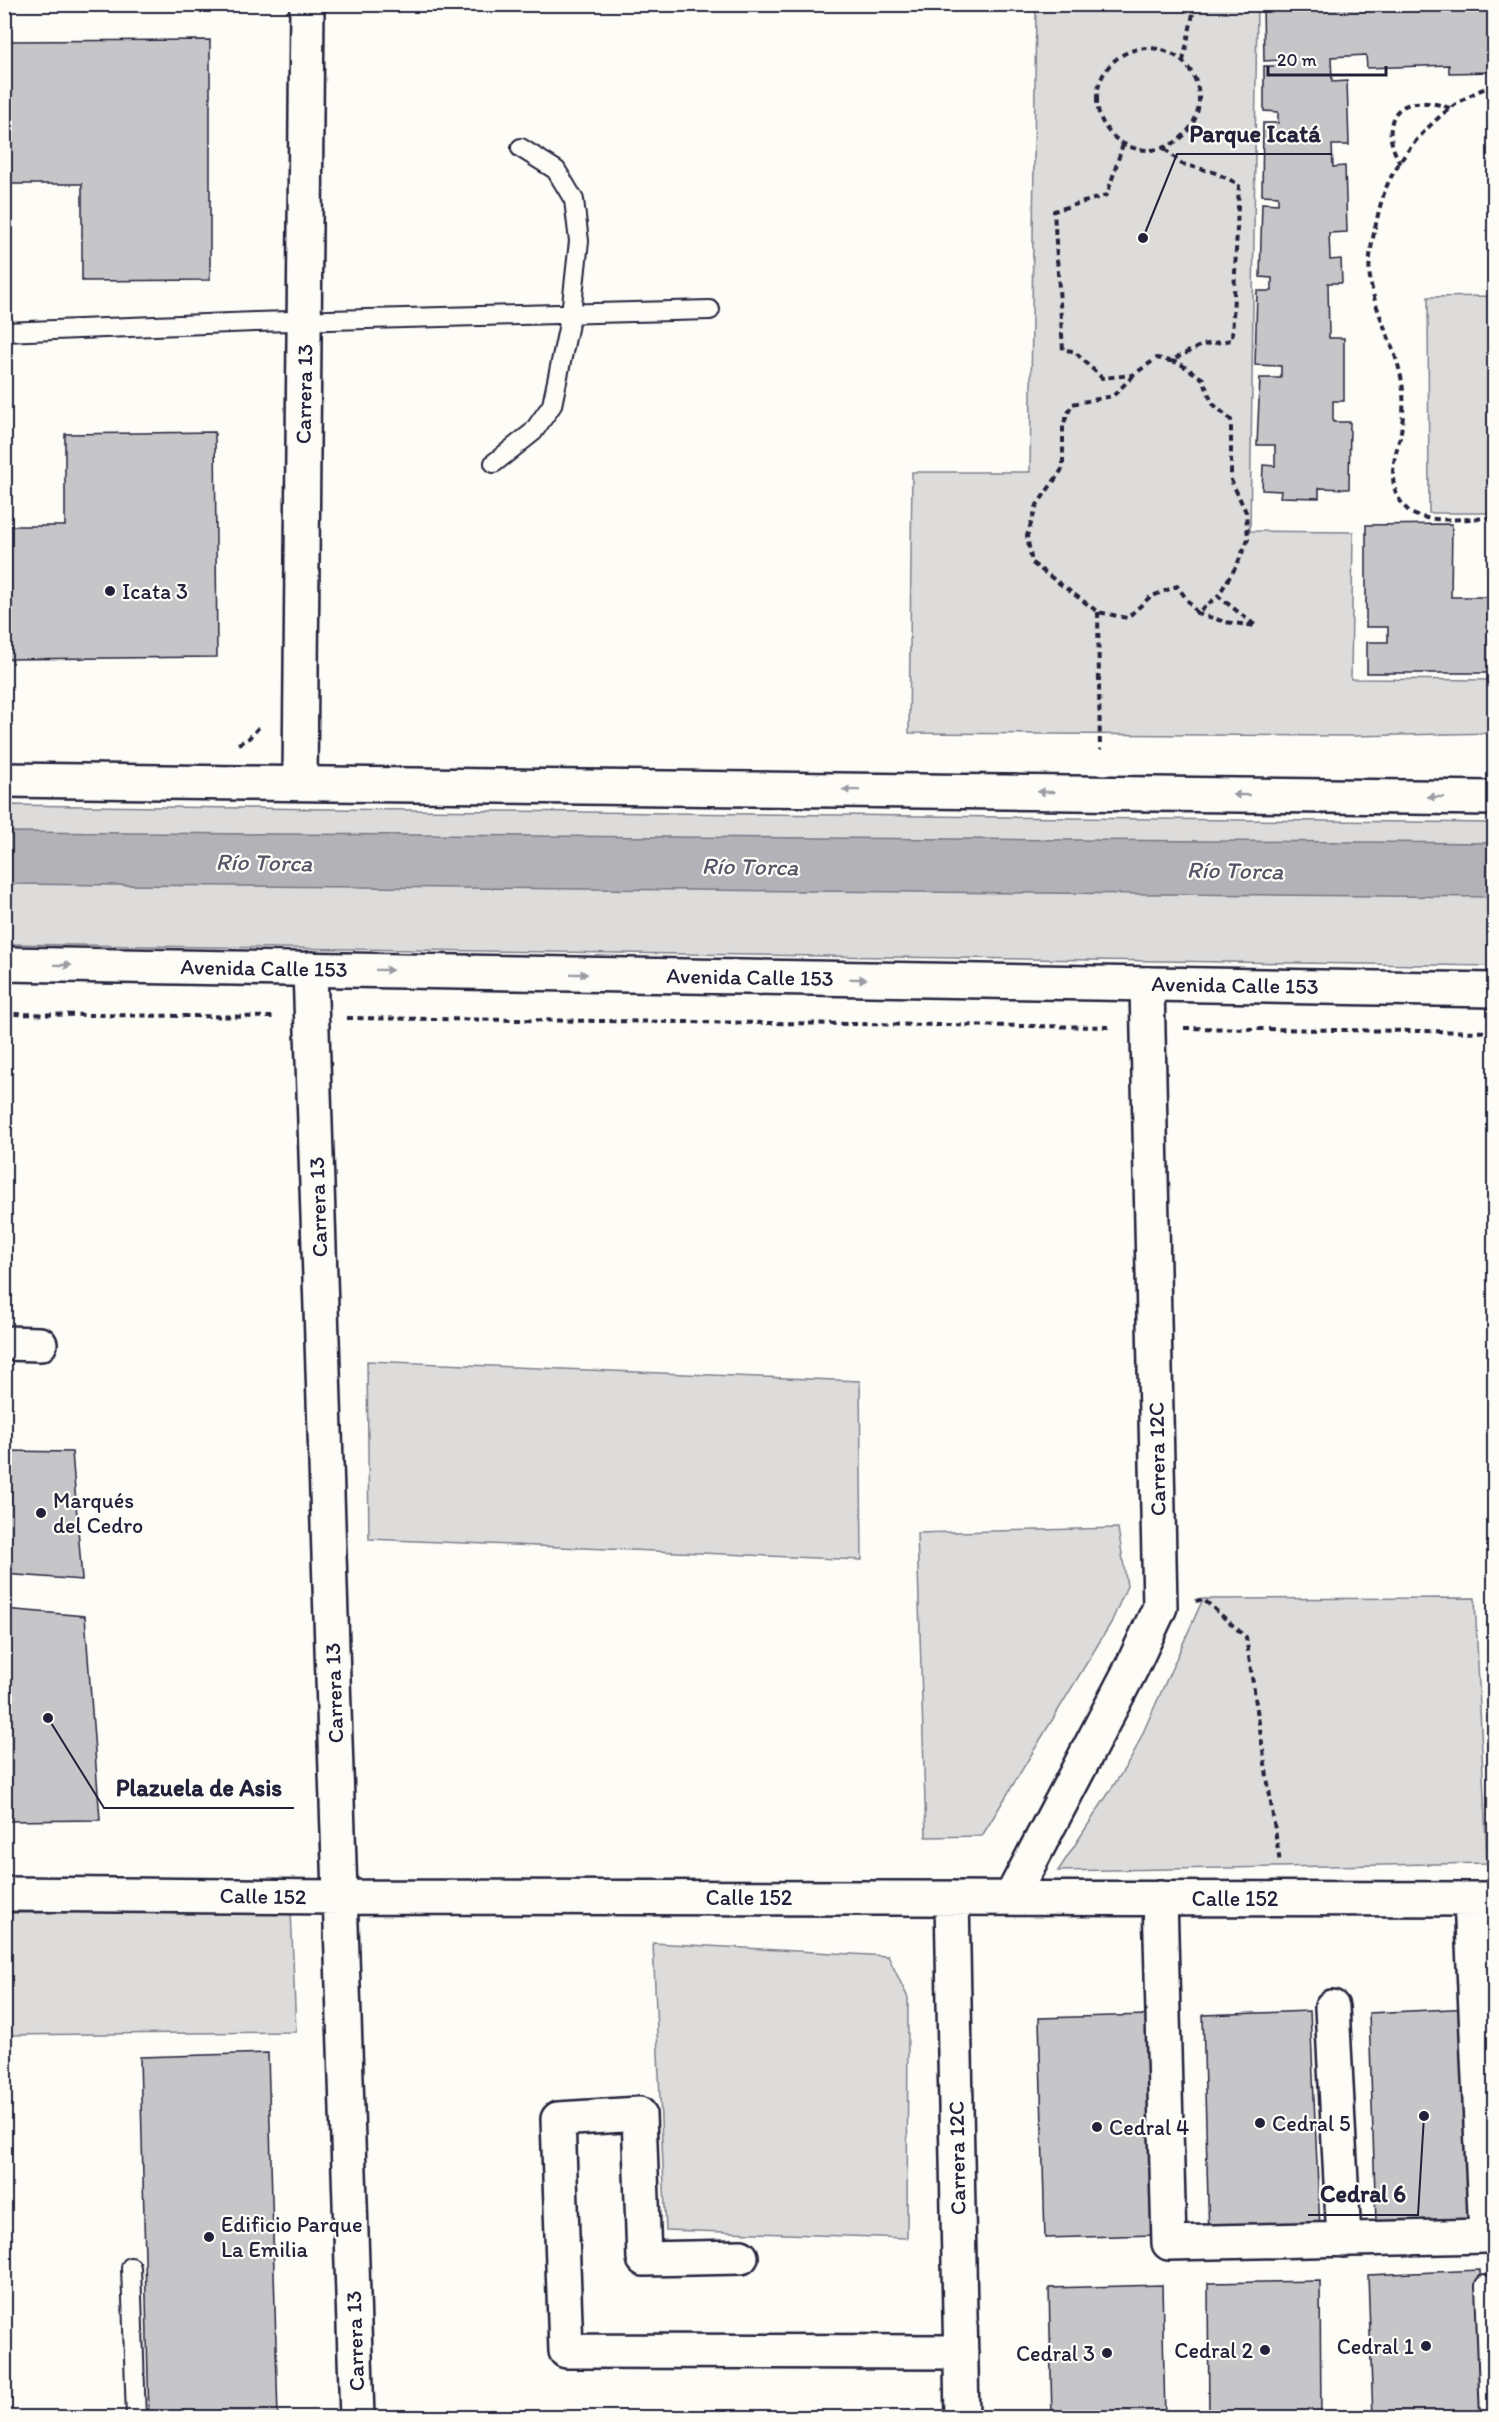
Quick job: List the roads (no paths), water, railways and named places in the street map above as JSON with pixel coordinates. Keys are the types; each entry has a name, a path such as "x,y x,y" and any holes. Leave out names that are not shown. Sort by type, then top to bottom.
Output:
{"street":[{"name":"Carrera 13","path":"300,783 307,4"},
{"path":"4,780 1494,798"},
{"name":"Avenida Calle 153","path":"4,964 1494,990"},
{"name":"Carrera 13","path":"310,969 357,2418"},
{"name":"Carrera 12C","path":"1011,1898 1132,1667 1160,1607 1147,984"},
{"path":"4,1343 40,1344"},
{"name":"Calle 152","path":"4,1894 341,1897 1483,1899"},
{"name":"Carrera 12C","path":"952,1898 962,2418"},
{"path":"1160,1898 1169,2242 1486,2236 1483,1899"},
{"path":"1332,2007 1344,2240"},
{"path":"741,2257 644,2259 639,2114 558,2119 566,2351 961,2352"}],"lane":[{"path":"494,463 533,432 552,405 571,315 579,241 574,200 556,170 521,148"},
{"path":"4,332 255,321 304,322 710,310"},
{"path":"131,2267 136,2418"},
{"path":"1485,2285 1490,2418"}],"water":[{"name":"Río Torca","path":"5,832 1494,843 1494,897 5,884"}],"place":[{"name":"Parque Icatá","path":"1143,238"},
{"name":"Icata 3","path":"110,591"},
{"name":"Marqués del Cedro","path":"41,1513"},
{"name":"Plazuela de Asis","path":"48,1718"},
{"name":"Cedral 6","path":"1424,2116"},
{"name":"Cedral 5","path":"1260,2123"},
{"name":"Cedral 4","path":"1097,2127"},
{"name":"Edificio Parque La Emilia","path":"209,2237"},
{"name":"Cedral 1","path":"1426,2346"},
{"name":"Cedral 2","path":"1265,2350"},
{"name":"Cedral 3","path":"1107,2353"}]}
